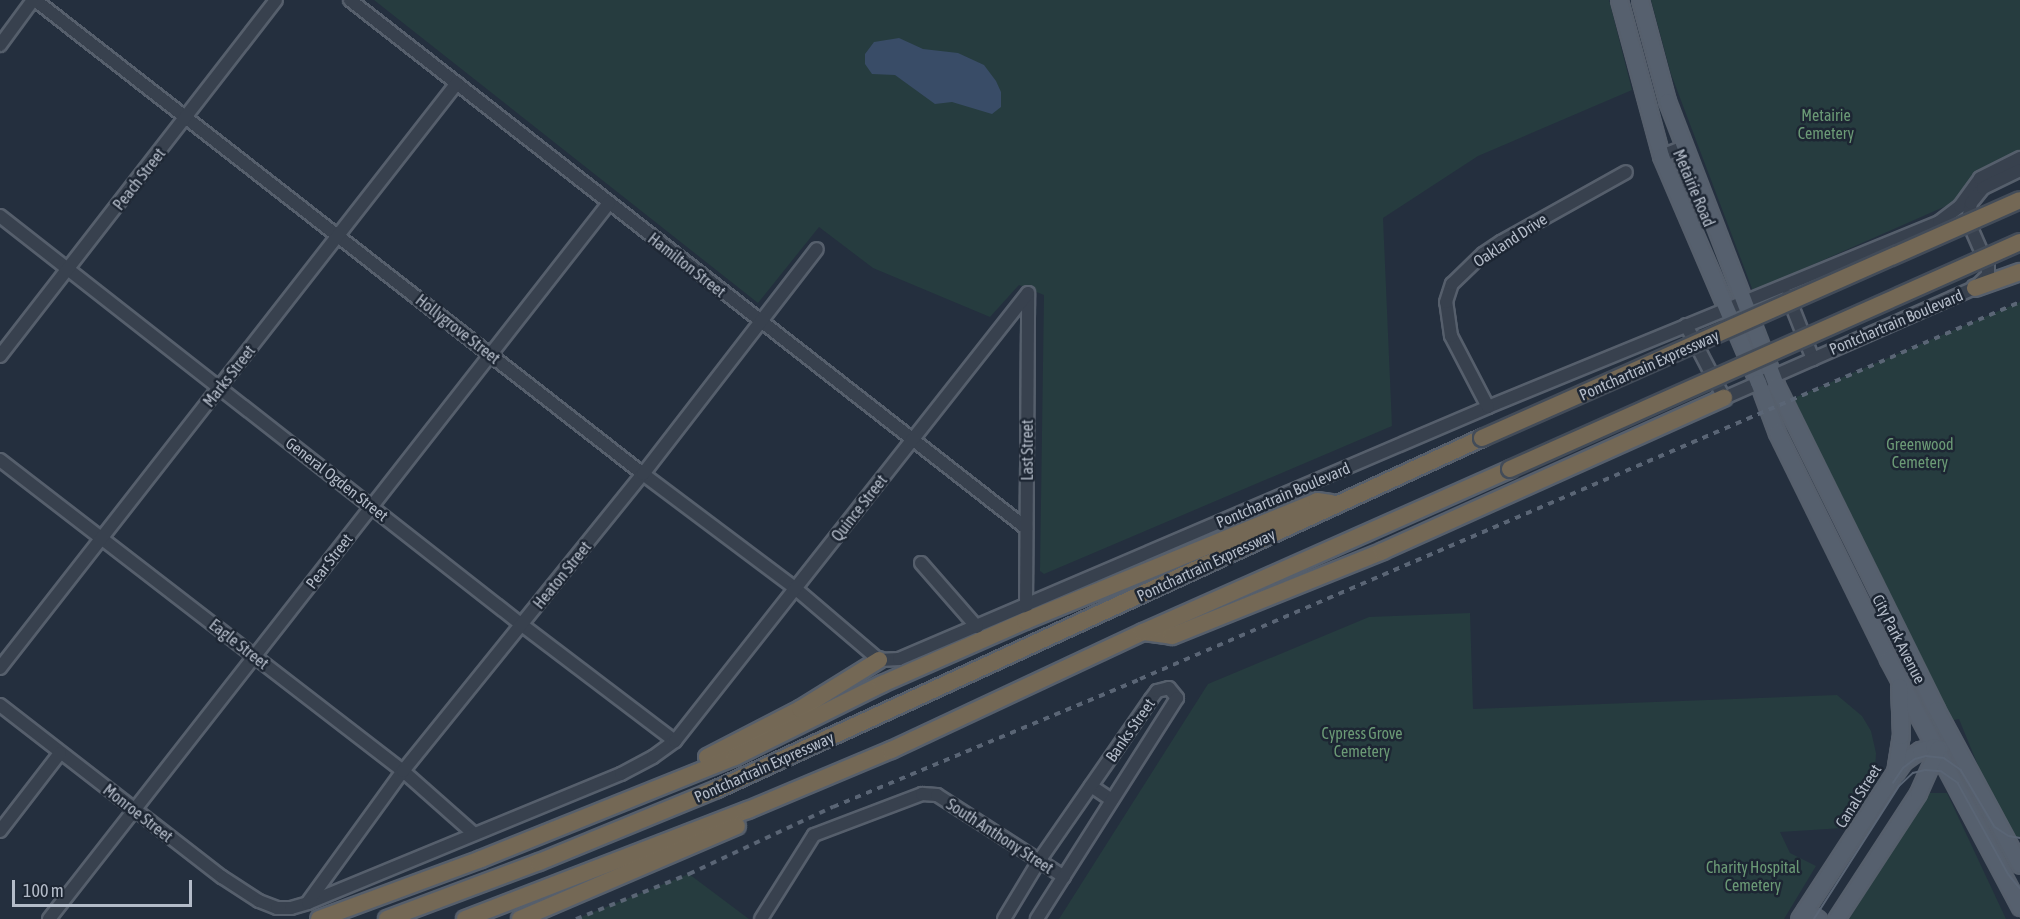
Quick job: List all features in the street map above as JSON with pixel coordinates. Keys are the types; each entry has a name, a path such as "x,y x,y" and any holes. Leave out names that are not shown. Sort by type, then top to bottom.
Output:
{"highway":[{"name":"Pontchartrain Expressway","path":"387,919 539,862 717,789 1482,438 2020,200"},
{"name":"Pontchartrain Expressway","path":"465,919 748,810 891,750 1143,632 2020,242"},
{"path":"1975,288 2020,272"},
{"path":"1143,632 1172,636 1227,614 1393,546 1724,398"},
{"path":"319,919 735,757 882,684 1036,617 1317,501 1338,504"},
{"path":"608,808 618,799 800,709 879,660"},
{"path":"520,919 741,824 748,810"}],"main road":[{"name":"Metairie Road","path":"1619,0 1661,156 1758,382"},
{"name":"Metairie Road","path":"1640,0 1667,101 1773,376"},
{"name":"City Park Avenue","path":"1773,376 1936,709 1967,766 2014,838 2020,865"},
{"name":"City Park Avenue","path":"1758,382 1776,433 1898,677 2019,903"},
{"name":"Canal Street","path":"1807,916 1895,772 1901,727 1898,677"},
{"path":"1836,919 1918,793 1936,749 1936,709"},
{"path":"1895,772 1904,761 1920,750 1936,749 1967,766"},
{"path":"1918,793 1932,782 1944,781 1957,789"},
{"path":"1988,843 2014,838"}],"street":[{"path":"0,45 34,0"},
{"name":"Hollygrove Street","path":"34,0 643,474 796,589 879,660"},
{"name":"Peach Street","path":"0,356 276,0"},
{"name":"Hamilton Street","path":"350,0 1026,528"},
{"name":"Marks Street","path":"0,668 339,237 457,83"},
{"path":"1661,156 1685,147"},
{"name":"Pontchartrain Boulevard","path":"879,660 899,659 1026,607 1488,407 1784,287 1951,215 1980,178 2020,158"},
{"path":"1951,215 1968,221 1976,194 2020,170"},
{"name":"Oakland Drive","path":"1488,407 1451,336 1446,302 1452,284 1483,254 1626,172"},
{"name":"Pear Street","path":"49,919 609,203"},
{"name":"General Ogden Street","path":"0,216 67,271 372,506 522,625 675,741"},
{"name":"Pontchartrain Boulevard","path":"1724,398 1975,288 1988,275 1988,267 1968,221"},
{"name":"Heaton Street","path":"308,903 403,771 643,474 818,249"},
{"name":"Pontchartrain Boulevard","path":"1784,287 1813,358"},
{"name":"Quince Street","path":"283,908 308,903 473,833 621,774 653,757 675,741 1028,293"},
{"name":"Last Street","path":"1026,607 1028,293"},
{"path":"1686,325 1724,398"},
{"name":"Eagle Street","path":"0,460 403,771 473,833"},
{"path":"921,562 977,627"},
{"name":"Banks Street","path":"1004,919 1040,861 1151,699 1157,691 1169,688 1177,698 1037,919"},
{"name":"Monroe Street","path":"0,705 222,877 267,906 283,908"},
{"path":"0,831 60,753"},
{"path":"1091,786 1112,800"},
{"name":"South Anthony Street","path":"761,919 814,835 922,794 937,795 1064,877"}],"green space":[{"path":"374,0 1609,0 1632,90 1478,156 1383,218 1392,426 1044,574 1040,571 1044,295 1019,285 990,317 873,268 819,227 758,303"},
{"name":"Metairie Cemetery","path":"1651,0 2020,0 2020,153 1976,174 1955,202 1753,291 1671,74"},
{"name":"Greenwood Cemetery","path":"2020,302 2020,837 2008,839 1959,719 1943,722 1787,401"},
{"name":"Cypress Grove Cemetery","path":"1470,613 1473,709 1837,695 1862,716 1871,731 1876,753 1875,772 1869,792 1843,828 1780,832 1790,853 1816,866 1784,919 1059,919 1208,684 1369,617"},
{"path":"1929,793 1947,793 2006,919 1849,919"},
{"path":"689,874 749,919 576,919"}],"water":[{"path":"899,38 923,49 958,53 984,65 1001,92 1001,107 992,114 952,102 935,104 895,75 872,74 865,64 865,54 874,42"}],"tram line":[{"path":"1893,783 1903,768 1915,759 1926,756 1944,758 1961,770 1995,827 2009,836 2020,838"},
{"path":"1814,919 1899,786 1913,773 1925,770 1941,771 1958,783 2009,875 2020,888"}],"railway":[{"path":"576,919 689,874 833,807 1140,679 2020,302"}],"park label":[{"name":"Charity Hospital Cemetery","path":"1753,876"}]}
